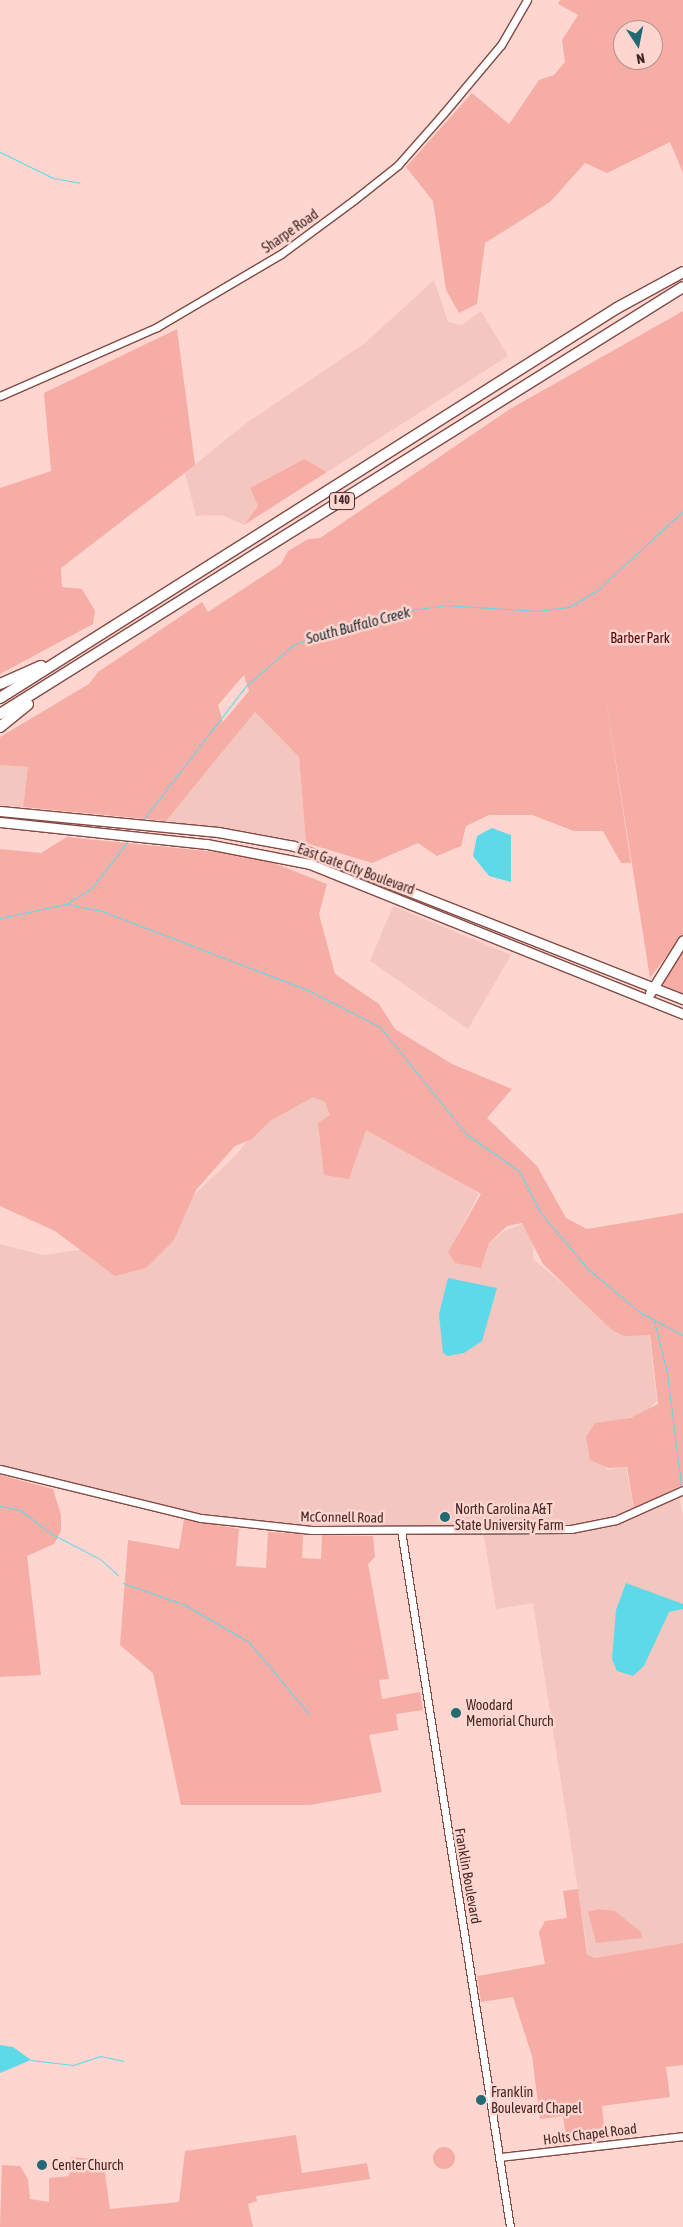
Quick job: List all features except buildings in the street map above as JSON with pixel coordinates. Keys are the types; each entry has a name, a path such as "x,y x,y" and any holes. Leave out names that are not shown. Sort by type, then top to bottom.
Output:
{"highway":[{"name":"I 40","path":"0,698 617,308 683,272"},
{"name":"I 40","path":"0,714 68,674 683,287"},
{"path":"0,684 67,655"},
{"path":"0,727 68,674"}],"main road":[{"name":"East Gate City Boulevard","path":"0,811 161,826 270,840 334,859 683,999"},
{"name":"East Gate City Boulevard","path":"0,822 153,838 267,854 351,879 683,1014"},
{"path":"267,854 270,840"},
{"path":"648,1000 651,987 683,940"}],"street":[{"name":"Sharpe Road","path":"0,396 156,327 281,254 354,200 398,165 443,114 501,45 527,0"},
{"name":"McConnell Road","path":"0,1469 216,1521 311,1530 582,1528 616,1520 683,1490"},
{"name":"Franklin Boulevard","path":"401,1530 510,2227"},
{"name":"Holts Chapel Road","path":"500,2158 683,2136"}],"shaded area":[{"path":"434,280 448,322 462,325 481,311 508,356 327,472 303,459 250,488 258,506 244,525 222,515 196,516 185,473 245,424 365,343"},
{"path":"255,712 299,757 306,843 166,821"},
{"path":"0,765 28,767 23,807 0,806"},
{"path":"393,906 511,955 468,1029 370,961"},
{"name":"North Carolina A&T State University Farm","path":"292,1081 479,1194 457,1235 454,1255 482,1249 504,1231 525,1223 534,1238 533,1259 607,1321 648,1325 657,1401 646,1412 596,1428 607,1470 626,1467 635,1516 679,1496 683,1518 683,1943 594,1958 588,1954 533,1603 496,1609 482,1525 277,1525 188,1513 0,1465 0,1244 43,1255 94,1248 151,1224 196,1193 237,1154"}],"green space":[{"path":"560,0 683,0 683,173 670,142 607,173 585,163 550,202 485,243 477,304 459,313 446,290 433,201 406,167 472,93 509,124 539,80 554,75 565,62 562,40 578,15 558,4"},
{"name":"Barber Park","path":"683,311 683,934 650,978 603,681 631,863 621,863 603,831 574,831 532,815 489,815 466,826 461,846 437,856 418,843 372,863 306,843 299,757 255,712 166,821 23,807 28,767 0,765 0,737 89,684 98,672 202,602 208,612 281,564 288,551 308,539 320,538 510,409","holes":["244,675 249,691 223,722 218,705"]},
{"path":"177,329 195,465 61,568 62,587 82,589 95,611 93,624 0,674 0,488 51,471 44,393"},
{"path":"304,459 327,472 244,525 258,506 250,488"},
{"path":"67,837 256,856 327,884 319,914 335,974 379,1004 395,1029 452,1064 512,1089 487,1118 537,1166 566,1218 587,1229 683,1213 683,1485 634,1508 627,1467 609,1468 590,1460 586,1437 595,1423 630,1418 658,1404 650,1335 624,1336 612,1330 543,1264 522,1223 507,1226 489,1243 481,1268 455,1263 448,1252 481,1194 366,1130 349,1179 324,1175 318,1123 330,1115 325,1102 313,1097 270,1121 252,1139 235,1146 196,1190 174,1240 146,1268 115,1276 55,1231 0,1206 0,849 41,853"},
{"path":"683,947 683,996 665,988 661,980"},
{"path":"0,1475 53,1489 61,1515 61,1531 54,1544 27,1556 41,1675 0,1677"},
{"path":"184,1519 239,1529 236,1566 266,1568 268,1532 303,1534 302,1558 321,1559 322,1535 373,1536 375,1557 368,1564 389,1679 379,1680 382,1699 420,1692 423,1710 396,1714 398,1730 369,1735 382,1792 310,1805 181,1805 153,1673 120,1645 128,1540 179,1549"},
{"path":"578,1889 587,1954 594,1958 683,1943 683,2065 666,2067 670,2097 602,2106 605,2138 567,2143 563,2116 540,2119 532,2056 513,1997 481,2002 477,1976 545,1964 539,1932 545,1921 567,1918 563,1891"},
{"path":"598,1909 615,1911 641,1932 642,1938 596,1943 588,1912"},
{"path":"296,2135 302,2173 367,2163 370,2179 256,2196 257,2201 248,2204 253,2227 0,2227 2,2165 20,2166 28,2179 30,2199 49,2202 49,2178 69,2176 71,2157 103,2160 110,2209 179,2202 185,2151"},
{"path":"444,2147 452,2150 455,2158 452,2166 444,2169 436,2166 433,2158 436,2150"}],"water":[{"path":"492,828 511,835 511,882 489,876 473,856 477,836"},
{"path":"448,1278 497,1288 482,1341 464,1353 448,1356 443,1353 439,1314"},
{"path":"626,1583 683,1604 683,1609 669,1612 644,1666 633,1676 617,1671 612,1659 616,1610"},
{"path":"0,2045 13,2047 31,2060 0,2073"}],"waterway":[{"path":"0,152 53,178 80,183"},
{"name":"South Buffalo Creek","path":"143,820 246,686 294,644 411,610 446,605 537,611 569,607 596,591 683,511"},
{"name":"South Buffalo Creek","path":"0,918 66,904 92,888 129,839"},
{"path":"66,904 102,911 308,990 380,1027 466,1134 519,1171 540,1212 588,1269 641,1313 683,1335"},
{"path":"654,1320 667,1373 681,1485"},
{"path":"0,1506 20,1510 50,1533 100,1559 118,1575"},
{"path":"123,1583 185,1605 249,1642 309,1714"},
{"path":"31,2060 73,2065 100,2056 123,2061"}],"place":[{"name":"North Carolina A&T State University Farm","path":"445,1517"},
{"name":"Woodard Memorial Church","path":"456,1713"},
{"name":"Franklin Boulevard Chapel","path":"481,2100"},
{"name":"Center Church","path":"42,2165"}]}
